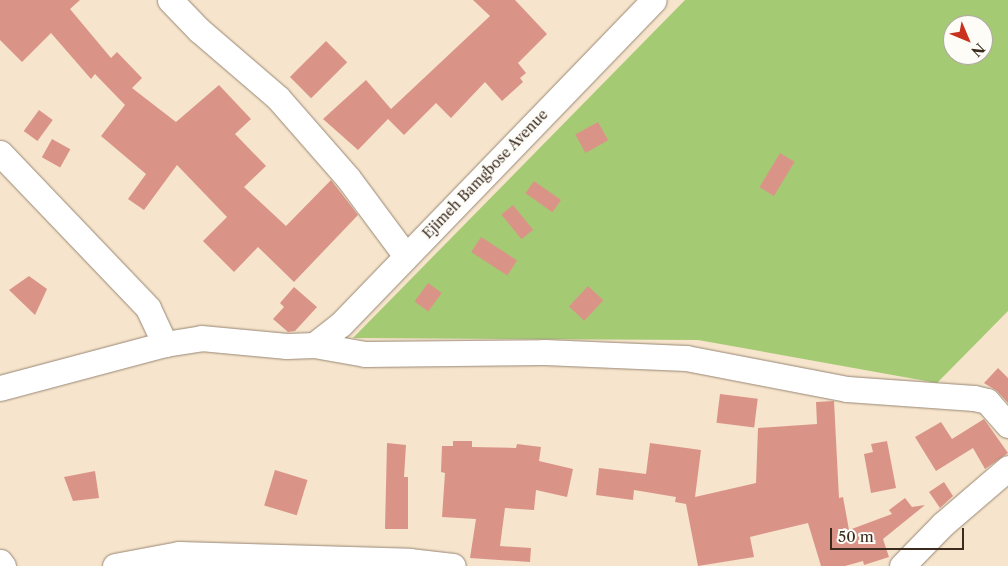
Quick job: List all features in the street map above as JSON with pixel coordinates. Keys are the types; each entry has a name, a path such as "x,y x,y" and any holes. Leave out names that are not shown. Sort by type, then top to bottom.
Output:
{"street":[{"path":"170,0 199,30 278,98 348,178 406,256"},
{"name":"Ejimeh Bamgbose Avenue","path":"314,345 341,324 654,0"},
{"path":"0,153 148,308 165,344"},
{"path":"0,388 165,344 201,338 287,346 314,345 366,354 544,352 686,358 847,388 974,398 986,401 1008,425"},
{"path":"902,566 943,524 1008,468"},
{"path":"115,566 179,554 409,561 453,566"},
{"path":"0,562 3,566"}],"green space":[{"path":"685,0 1008,0 1008,311 937,383 698,340 353,338"}],"building":[{"path":"0,0 80,0 70,9 111,58 117,52 142,78 132,88 176,122 219,85 251,119 235,134 266,166 244,187 286,226 331,180 358,215 294,282 258,247 234,272 203,241 227,217 177,165 144,210 128,199 146,174 101,136 125,105 95,74 91,79 51,33 22,62 0,40"},
{"path":"473,0 515,0 547,34 518,63 526,73 520,78 523,82 502,101 485,82 451,118 436,103 404,135 388,119 358,150 323,119 366,80 391,109 490,16"},
{"path":"326,41 347,62 311,98 290,77"},
{"path":"39,110 53,120 37,141 24,131"},
{"path":"598,122 608,140 585,153 575,135"},
{"path":"52,139 70,149 60,168 42,157"},
{"path":"780,153 795,162 774,196 759,187"},
{"path":"534,181 561,200 552,212 525,193"},
{"path":"513,205 533,230 521,239 501,214"},
{"path":"481,237 517,260 507,276 471,252"},
{"path":"29,276 47,289 35,315 9,290"},
{"path":"428,283 442,293 428,312 414,302"},
{"path":"588,286 603,300 584,321 569,306"},
{"path":"294,287 317,307 295,331 288,332 273,319 284,307 280,303"},
{"path":"998,368 1008,378 1008,403 997,391 984,383"},
{"path":"720,394 758,399 754,427 716,423"},
{"path":"834,401 839,498 843,497 849,530 892,514 889,510 905,498 912,507 925,505 883,539 889,557 864,565 863,561 845,566 821,566 808,523 750,537 754,557 698,566 686,504 675,502 676,497 634,490 633,500 596,495 599,468 646,474 650,443 701,450 695,497 756,483 758,428 817,424 816,402"},
{"path":"984,419 1008,453 985,469 973,448 936,471 915,437 941,422 952,439"},
{"path":"453,441 472,441 472,447 516,448 517,444 541,447 539,461 573,469 567,497 536,490 534,510 505,508 500,546 531,548 530,562 470,558 476,519 442,517 445,473 441,472 442,446 453,446"},
{"path":"887,441 896,488 871,493 864,454 873,452 871,444"},
{"path":"387,443 406,445 404,477 408,477 408,529 385,529"},
{"path":"275,470 308,480 297,515 264,505"},
{"path":"95,471 99,498 73,501 64,477"},
{"path":"944,482 953,496 940,508 929,492"}]}
